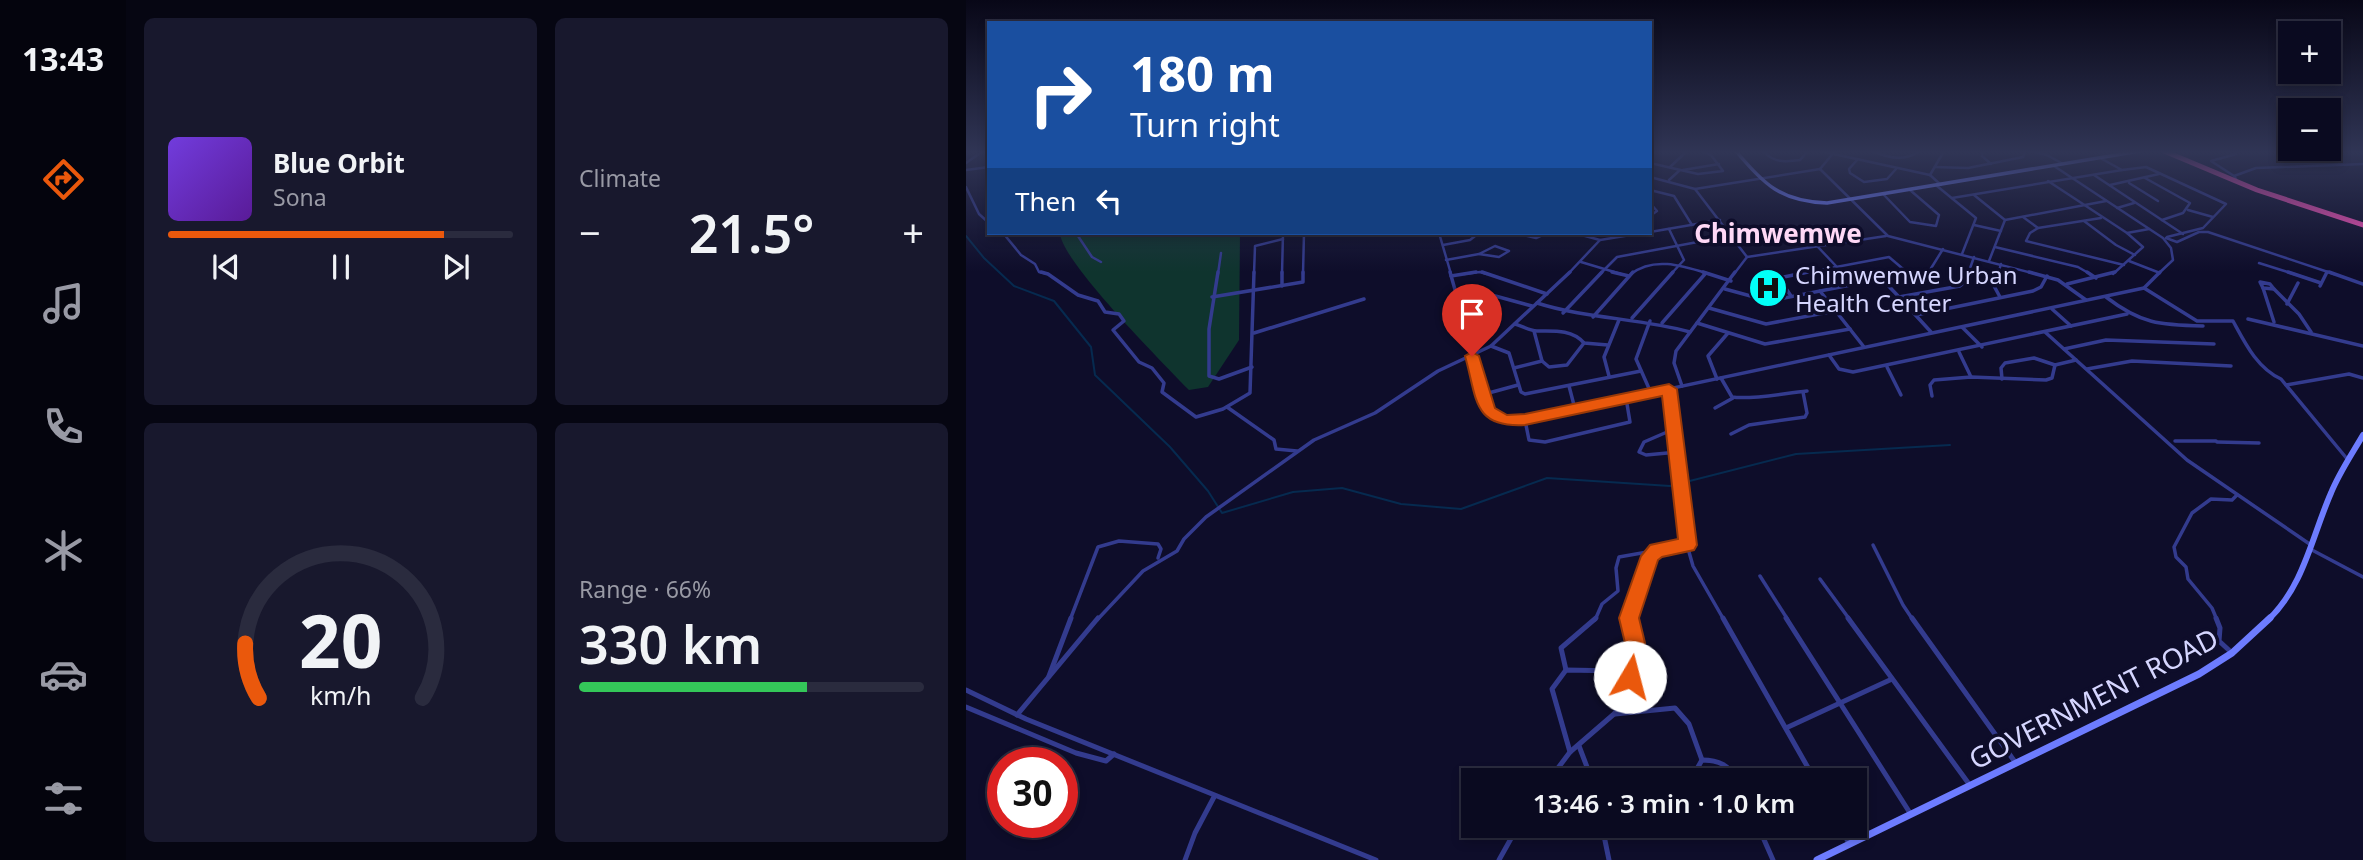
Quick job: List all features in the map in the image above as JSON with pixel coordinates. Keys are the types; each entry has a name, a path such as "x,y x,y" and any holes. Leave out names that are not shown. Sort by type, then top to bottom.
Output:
{"highway":[{"path":"2261,191 2363,224"},
{"path":"2272,191 2363,224"}],"main road":[{"path":"1791,200 1815,203 1904,191"}],"street":[{"path":"968,191 979,214 987,221"},
{"path":"1655,191 1674,196 1692,225"},
{"path":"1697,191 1747,257"},
{"path":"1774,191 1791,200"},
{"path":"1842,191 1888,236"},
{"path":"1884,195 1910,222 1936,226 1939,215 1911,191"},
{"path":"1945,191 1976,218 1962,254"},
{"path":"1952,198 1995,191"},
{"path":"2064,191 2127,233 2143,247 2112,275 2067,284"},
{"path":"2091,191 2164,238 2177,242 2199,232 2208,232 2363,284"},
{"path":"2118,191 2183,233"},
{"path":"2142,191 2158,201"},
{"path":"2162,220 2182,215 2191,206 2188,201 2170,191"},
{"path":"2164,238 2203,228 2226,203 2199,191"},
{"path":"1974,195 2005,220 2106,201"},
{"path":"2117,208 2134,202"},
{"path":"2188,209 2214,217"},
{"path":"2023,217 2038,228"},
{"path":"2103,217 2038,228 2030,233 2026,241 2124,265"},
{"path":"1652,232 1720,220"},
{"path":"1989,261 2005,220"},
{"path":"2084,221 2116,246 2136,255"},
{"path":"1974,226 2001,231"},
{"path":"1632,318 1684,258 1669,229"},
{"path":"2127,233 2149,229"},
{"path":"1007,235 1021,255 1035,264 1039,272 1048,274 1078,295 1098,301 1105,312 1119,314 1124,321 1113,330 1139,362 1153,368 1164,383 1162,392 1196,417 1227,407 1250,393 1255,246 1283,239"},
{"path":"1077,235 1092,257 1101,262"},
{"path":"1282,286 1283,235"},
{"path":"1212,298 1255,292 1304,280 1304,235"},
{"path":"1440,235 1489,411 1497,418 1511,421 2144,288 2174,258 2164,238"},
{"path":"1443,245 1470,240 1476,235"},
{"path":"1523,235 1535,238 1542,235"},
{"path":"1581,235 1600,240 1631,235"},
{"path":"1563,313 1619,256 1730,236"},
{"path":"1682,386 1674,358 1690,332 1747,257 1888,236 2047,276 2067,284 2087,300"},
{"path":"1017,715 1085,632 1143,571 1157,560 1177,551 1198,524 1297,451 1337,429 1375,413 1437,371 1491,346 1581,262 1600,240"},
{"path":"1446,260 1479,254 1495,246 1509,251 1499,257 1479,254"},
{"path":"1818,246 1836,266"},
{"path":"1995,247 2078,267 2096,278"},
{"path":"1725,289 1764,300 1820,291 1933,269 1943,249"},
{"path":"1221,253 1219,282 1212,298 1208,339 1209,376 1219,379 1252,367"},
{"path":"1791,296 1779,278 1889,257 1909,274"},
{"path":"1899,297 1963,284 1974,257"},
{"path":"2129,261 2160,273"},
{"path":"1581,262 1630,276"},
{"path":"2259,263 2320,285 2327,272"},
{"path":"1593,317 1639,268 1656,264 1678,267 1731,281"},
{"path":"2001,264 1994,286 2001,298"},
{"path":"1451,276 1480,272 1546,293"},
{"path":"1662,323 1704,274"},
{"path":"1916,315 2038,289 2047,276"},
{"path":"1882,279 1932,333"},
{"path":"2287,304 2298,283"},
{"path":"2144,288 2197,321 2233,321 2246,345 2268,373 2276,375 2286,385 2350,462"},
{"path":"2274,323 2263,288 2274,289 2287,304 2299,312 2311,332"},
{"path":"1456,294 1478,291 1533,307"},
{"path":"1820,291 1865,347"},
{"path":"2106,297 2145,324 2203,326"},
{"path":"1254,333 1364,299"},
{"path":"1537,303 1563,313 1619,320 1632,318 1662,323 1690,332"},
{"path":"1709,308 1766,324 1835,311"},
{"path":"2050,308 2071,326"},
{"path":"1829,355 1843,371 1853,372 1959,352 2127,314"},
{"path":"2248,319 2363,346"},
{"path":"1609,376 1604,360 1619,320"},
{"path":"1650,321 1636,355 1651,393"},
{"path":"1697,323 1765,344 1850,329"},
{"path":"1515,324 1534,331 1550,329 1578,336 1584,343"},
{"path":"1962,327 1982,346"},
{"path":"1534,331 1542,361 1549,367 1567,365 1584,343 1608,345"},
{"path":"2045,332 2174,449 2313,548 2363,577"},
{"path":"1728,333 1708,356 1733,398 1740,400 1765,394 1805,391 1807,413 1805,417 1749,425 1731,434"},
{"path":"2064,349 2106,340 2214,344"},
{"path":"1491,346 1509,354 1518,385 1525,394 1641,371"},
{"path":"1959,352 1971,377"},
{"path":"2002,379 2001,369 2005,363 2034,358 2054,365 2076,360"},
{"path":"1514,368 1542,361"},
{"path":"2086,369 2132,361 2231,366"},
{"path":"1932,396 1930,385 1934,380 1971,377 2046,380 2052,378 2054,365"},
{"path":"1887,367 1901,395"},
{"path":"2286,385 2349,374 2363,378"},
{"path":"1485,394 1518,385"},
{"path":"1569,386 1575,408"},
{"path":"1669,389 1687,545 1693,566 1808,768"},
{"path":"1525,419 1531,442 1545,442 1630,422 1626,398"},
{"path":"1715,408 1733,398"},
{"path":"1227,407 1274,440 1276,449 1297,451"},
{"path":"1675,428 1644,442 1639,452 1646,455 1678,452"},
{"name":"GOVERNMENT ROAD","path":"1817,860 2199,674 2232,653 2278,609 2313,548 2331,492 2363,435"},
{"path":"2175,441 2259,443"},
{"path":"2232,653 2219,641 2220,628 2212,608 2188,579 2187,569 2176,557 2175,547 2192,513 2211,499 2232,500 2237,495"},
{"path":"1048,678 1098,547 1105,542 1158,544 1161,549 1157,560"},
{"path":"1566,670 1561,648 1594,622 1602,604 1618,590 1616,568 1619,557 1687,545"},
{"path":"1872,545 1903,605 2015,762"},
{"path":"1558,768 1570,752 1614,714 1624,700 1630,683 1629,661 1635,643 1630,632 1630,612 1651,556 1657,550"},
{"path":"1760,576 1910,813"},
{"path":"1820,579 1970,785"},
{"path":"1566,670 1620,671 1629,674"},
{"path":"1566,670 1552,689 1570,752"},
{"path":"1786,728 1892,679"},
{"path":"966,690 1017,715 1214,797 1376,860"},
{"path":"966,707 1076,753 1106,761 1114,754"},
{"path":"1614,714 1675,708 1688,723 1702,760"},
{"path":"1578,746 1587,768"},
{"path":"1697,768 1702,760"},
{"path":"1702,760 1721,761 1727,768"},
{"path":"1185,860 1195,833 1214,797"},
{"path":"1499,860 1511,838"},
{"path":"1604,838 1609,860"},
{"path":"1763,838 1773,860"},
{"path":"1846,838 1849,843"}],"green space":[{"path":"1061,235 1240,235 1239,340 1208,387 1189,390 1095,288 1065,247"}],"waterway":[{"path":"966,236 984,258 1014,286 1054,301 1091,347 1095,375 1170,447 1208,491 1222,513 1293,492 1342,488 1401,504 1461,509 1547,478 1670,486 1796,454 1950,445"}],"place":[{"name":"Chimwemwe Urban Health Center","path":"1768,288"}],"district":[{"name":"Chimwemwe","path":"1778,233"}],"route":[{"path":"1472,356 1489,411 1504,421 1669,389 1687,545 1657,550 1651,556 1630,612 1630,632 1635,647 1629,661 1630,677"}]}
